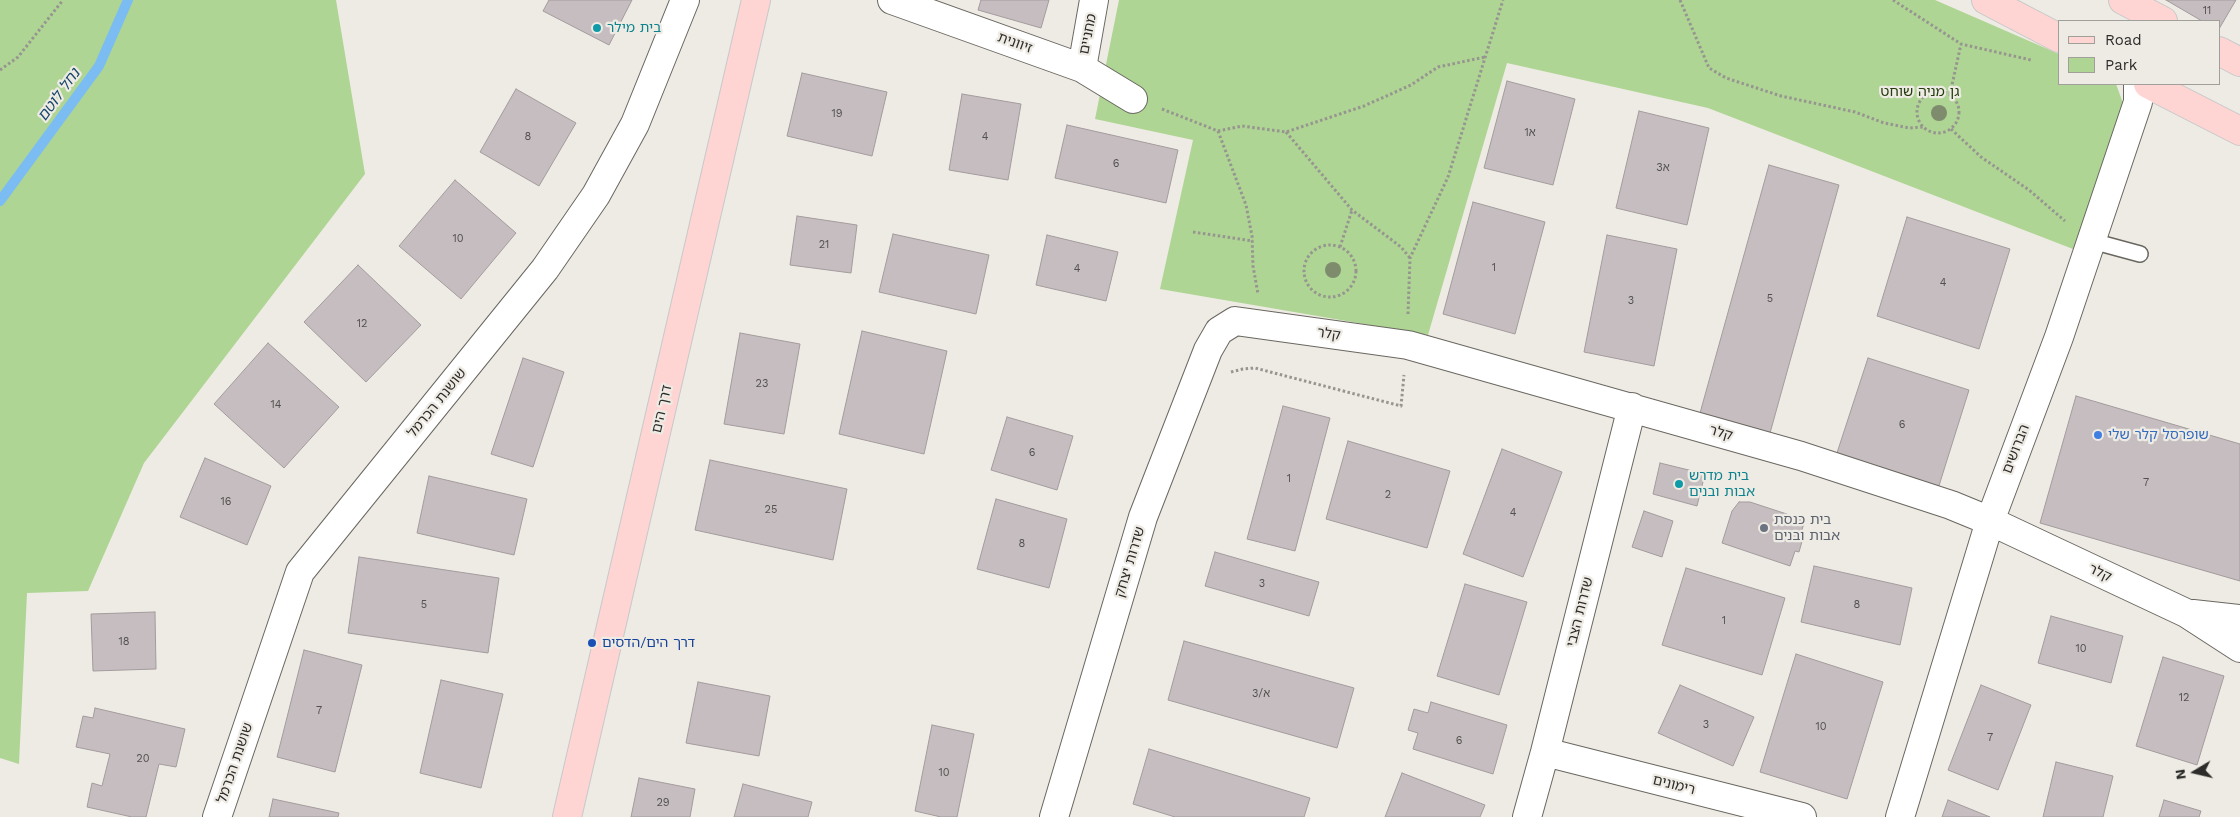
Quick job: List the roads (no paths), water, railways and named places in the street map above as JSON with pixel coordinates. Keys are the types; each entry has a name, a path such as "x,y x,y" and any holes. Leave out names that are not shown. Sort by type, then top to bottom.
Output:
{"main road":[{"name":"דרך הים","path":"567,817 756,0"},
{"path":"1986,0 2058,37"},
{"path":"2123,0 2161,20"},
{"path":"2220,52 2240,62"},
{"path":"2150,85 2240,131"}],"street":[{"name":"שושנת הכרמל","path":"217,817 300,572 545,269 596,195 635,124 685,0"},
{"name":"זיוונית","path":"892,0 1082,68 1133,98"},
{"name":"מחניים","path":"1082,68 1094,0"},
{"name":"הברושים","path":"1900,817 1990,521 2060,337 2092,244 2138,102 2138,85"},
{"name":"קלר","path":"1235,321 1408,345 1801,456 1951,505 1990,521 2186,613 2240,648"},
{"name":"שדרות יצחק","path":"1054,817 1143,517 1208,350 1219,331 1235,321"},
{"name":"שדרות הצבי","path":"1527,817 1632,407"},
{"name":"קלר","path":"2186,613 2240,619"},
{"name":"רימונים","path":"1545,752 1802,817"}],"lane":[{"path":"2092,244 2140,254"}],"waterway":[{"name":"נחל לוטם","path":"0,201 99,66 128,0"}],"place":[{"name":"בית מילר","path":"597,28"},
{"name":"שופרסל קלר שלי","path":"2098,435"},
{"name":"בית מדרש אבות ובנים","path":"1679,484"},
{"name":"בית כנסת אבות ובנים","path":"1764,528"},
{"name":"דרך הים/הדסים","path":"592,643"}],"park label":[{"name":"גן מניה שוחט","path":"1920,92"}]}
